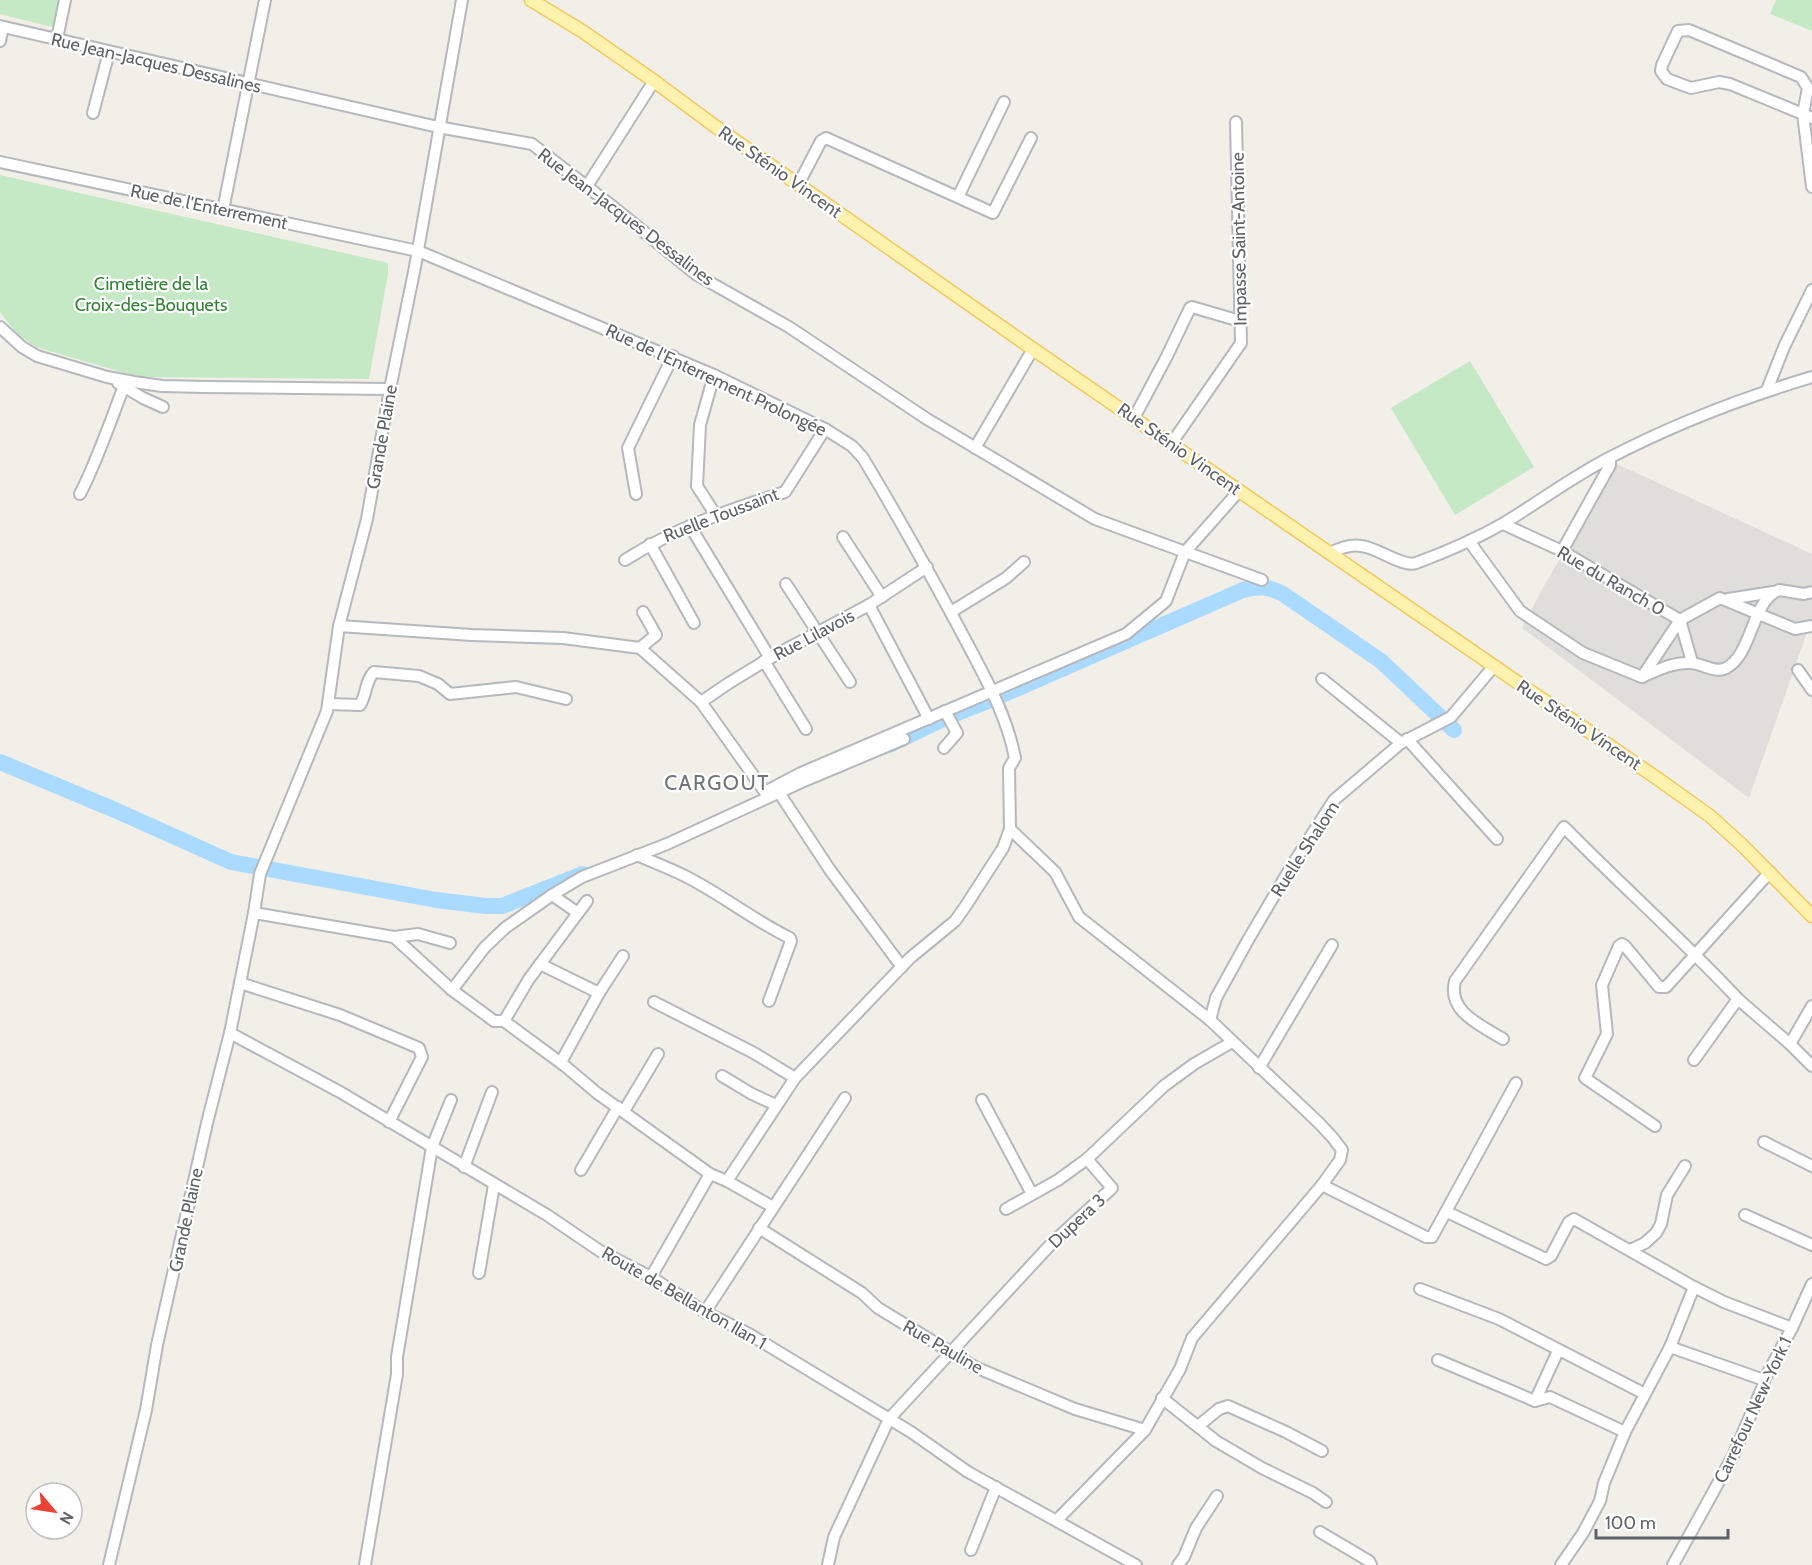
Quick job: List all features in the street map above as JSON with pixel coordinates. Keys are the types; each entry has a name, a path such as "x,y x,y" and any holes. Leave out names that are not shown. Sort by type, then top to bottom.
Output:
{"main road":[{"name":"Rue Sténio Vincent","path":"531,0 563,18 1033,349 1710,816 1770,872 1812,916"}],"street":[{"path":"57,39 66,0"},
{"path":"223,210 265,0"},
{"name":"Grande Plaine","path":"109,1565 146,1410 157,1345 209,1112 230,1033 261,869 327,711 339,626 367,519 418,251 462,0"},
{"path":"0,41 2,26"},
{"name":"Rue Jean-Jacques Dessalines","path":"2,26 438,128 532,144 698,275 789,327 927,419 975,448 1095,519 1262,580"},
{"path":"1807,116 1724,82 1691,88 1667,79 1661,71 1673,37 1678,31 1689,30 1801,77 1808,88 1807,116 1812,187"},
{"path":"93,113 109,52"},
{"path":"586,186 654,81"},
{"path":"958,197 1004,102"},
{"name":"Impasse Saint-Antoine","path":"1171,444 1241,343 1236,122"},
{"path":"798,185 821,141 826,138 989,212 995,212 1031,138"},
{"name":"Rue de l'Enterrement","path":"0,162 418,251"},
{"name":"Rue de l'Enterrement Prolongée","path":"418,251 673,356 825,429 852,446 863,458 927,567 994,696 1010,732 1015,758 1009,768 1010,829 1004,848 955,921 902,967 795,1078 727,1181"},
{"path":"1767,390 1784,347 1812,290"},
{"path":"1134,418 1190,308 1240,321"},
{"path":"0,327 21,347 37,356 108,377 162,386 390,389"},
{"path":"975,448 1033,349"},
{"path":"636,494 628,448 673,356"},
{"path":"714,375 700,425 697,486 715,514"},
{"path":"108,377 163,407"},
{"path":"1330,553 1350,546 1361,546 1375,549 1411,565 1503,524 1610,458 1700,415 1767,390 1812,377"},
{"path":"80,494 95,466 97,453 124,386"},
{"name":"Ruelle Toussaint","path":"625,560 650,544 715,514 785,492 825,429"},
{"path":"1562,551 1610,465 1610,458"},
{"path":"453,990 485,946 505,928 582,877 667,844 777,789 929,719 994,696 1126,634 1166,601 1185,552 1239,491"},
{"name":"Rue du Ranch 0","path":"1503,524 1562,551 1680,620 1642,677"},
{"path":"690,526 806,729"},
{"path":"843,537 882,597"},
{"path":"1469,541 1520,611 1583,653 1642,677 1669,665 1692,662 1718,670 1725,669 1740,652 1769,595 1773,592"},
{"path":"650,544 694,623"},
{"path":"951,612 1006,578 1024,562"},
{"name":"Rue Lilavois","path":"701,702 767,659 869,605 927,567"},
{"path":"786,585 850,682"},
{"path":"1728,600 1779,590 1804,594 1812,592"},
{"path":"1692,662 1680,620 1720,598 1795,629 1812,626"},
{"path":"869,605 929,719"},
{"path":"640,648 656,635 643,612"},
{"path":"339,626 472,635 563,638 640,648 701,702 765,792 777,789"},
{"name":"Ruelle Shalom","path":"1210,1020 1216,998 1248,940 1334,800 1404,741 1451,717 1494,666"},
{"path":"1798,670 1812,690"},
{"path":"328,704 360,705 364,699 367,683 374,672 419,676 438,684 450,694 516,687 566,699"},
{"path":"1322,679 1404,741 1497,839"},
{"path":"944,748 957,733 947,714"},
{"path":"803,777 904,739"},
{"path":"777,789 830,870 902,967"},
{"path":"1503,1039 1466,1016 1454,997 1455,981 1564,827 1739,1000 1812,1066"},
{"path":"1010,829 1055,872 1079,917 1210,1020 1319,1123 1342,1150 1340,1160 1322,1185 1192,1338 1180,1369 1145,1430 1057,1520"},
{"path":"637,855 685,876 753,919 790,938 791,941 769,1001"},
{"path":"1655,1126 1585,1078 1607,1034 1602,985 1620,944 1625,946 1656,985 1662,989 1770,872"},
{"path":"552,895 578,913"},
{"path":"504,1021 540,964 586,901"},
{"path":"254,913 394,937 418,934 450,943"},
{"path":"394,937 453,990 494,1020 504,1021 710,1174 773,1207"},
{"path":"1259,1068 1332,945"},
{"path":"561,1062 599,993 623,956"},
{"path":"540,964 599,993"},
{"path":"240,983 340,1015 419,1048 422,1057 389,1122"},
{"path":"1694,1060 1739,1000"},
{"path":"654,1002 754,1053 795,1078"},
{"path":"1790,1044 1812,1006"},
{"name":"Route de Bellanton Ilan 1","path":"230,1033 340,1092 547,1215 600,1251 651,1277 705,1312 749,1334 911,1432 968,1472 1136,1565"},
{"path":"1006,1209 1058,1180 1087,1159 1164,1086 1194,1064 1232,1042"},
{"path":"581,1170 658,1054"},
{"path":"722,1076 776,1105"},
{"path":"1322,1185 1426,1237 1432,1237 1516,1083"},
{"path":"464,1167 492,1092"},
{"path":"705,1312 845,1098"},
{"path":"365,1565 432,1147 451,1100"},
{"path":"982,1100 1032,1194"},
{"path":"1764,1142 1812,1166"},
{"name":"Dupera 3","path":"828,1565 834,1536 889,1419 1052,1243 1112,1188 1087,1159"},
{"path":"1630,1250 1645,1243 1656,1233 1661,1224 1667,1195 1684,1166"},
{"path":"651,1277 710,1174"},
{"path":"478,1273 494,1185"},
{"path":"1447,1212 1546,1259 1551,1256 1569,1222 1574,1219 1694,1287 1724,1302 1792,1328"},
{"path":"1745,1215 1812,1245"},
{"name":"Rue Pauline","path":"759,1228 861,1293 878,1308 975,1367 1075,1409 1145,1430"},
{"name":"Carrefour New-York 1","path":"1673,1565 1733,1456 1764,1380 1807,1304 1812,1284"},
{"path":"1561,1565 1583,1533 1600,1501 1604,1483 1625,1432 1670,1347 1694,1287"},
{"path":"1420,1289 1498,1319 1645,1394"},
{"path":"1670,1347 1764,1380"},
{"path":"1536,1401 1558,1351"},
{"path":"1438,1360 1536,1401 1550,1397 1625,1432"},
{"path":"1162,1398 1215,1441 1326,1502"},
{"path":"1198,1426 1219,1409 1228,1406 1322,1451"},
{"path":"971,1550 996,1487"},
{"path":"1178,1565 1184,1557 1196,1528 1217,1496"},
{"path":"1320,1532 1369,1561 1371,1565"}],"shaded area":[{"path":"1617,464 1812,554 1812,618 1749,798 1522,628 1545,584"}],"green space":[{"path":"0,0 62,0 56,28 0,14"},
{"path":"1776,0 1812,0 1812,31 1770,14"},
{"name":"Cimetière de la Croix-des-Bouquets","path":"0,175 388,263 369,379 138,377 36,347 16,333 0,312"},
{"path":"1470,361 1534,467 1455,515 1391,408"}],"waterway":[{"path":"889,745 947,717 1243,590 1259,587 1273,589 1283,594 1381,661 1454,730"},
{"path":"0,762 231,862 436,900 486,906 502,906 583,874"}],"district":[{"name":"CARGOUT","path":"717,783"}]}
